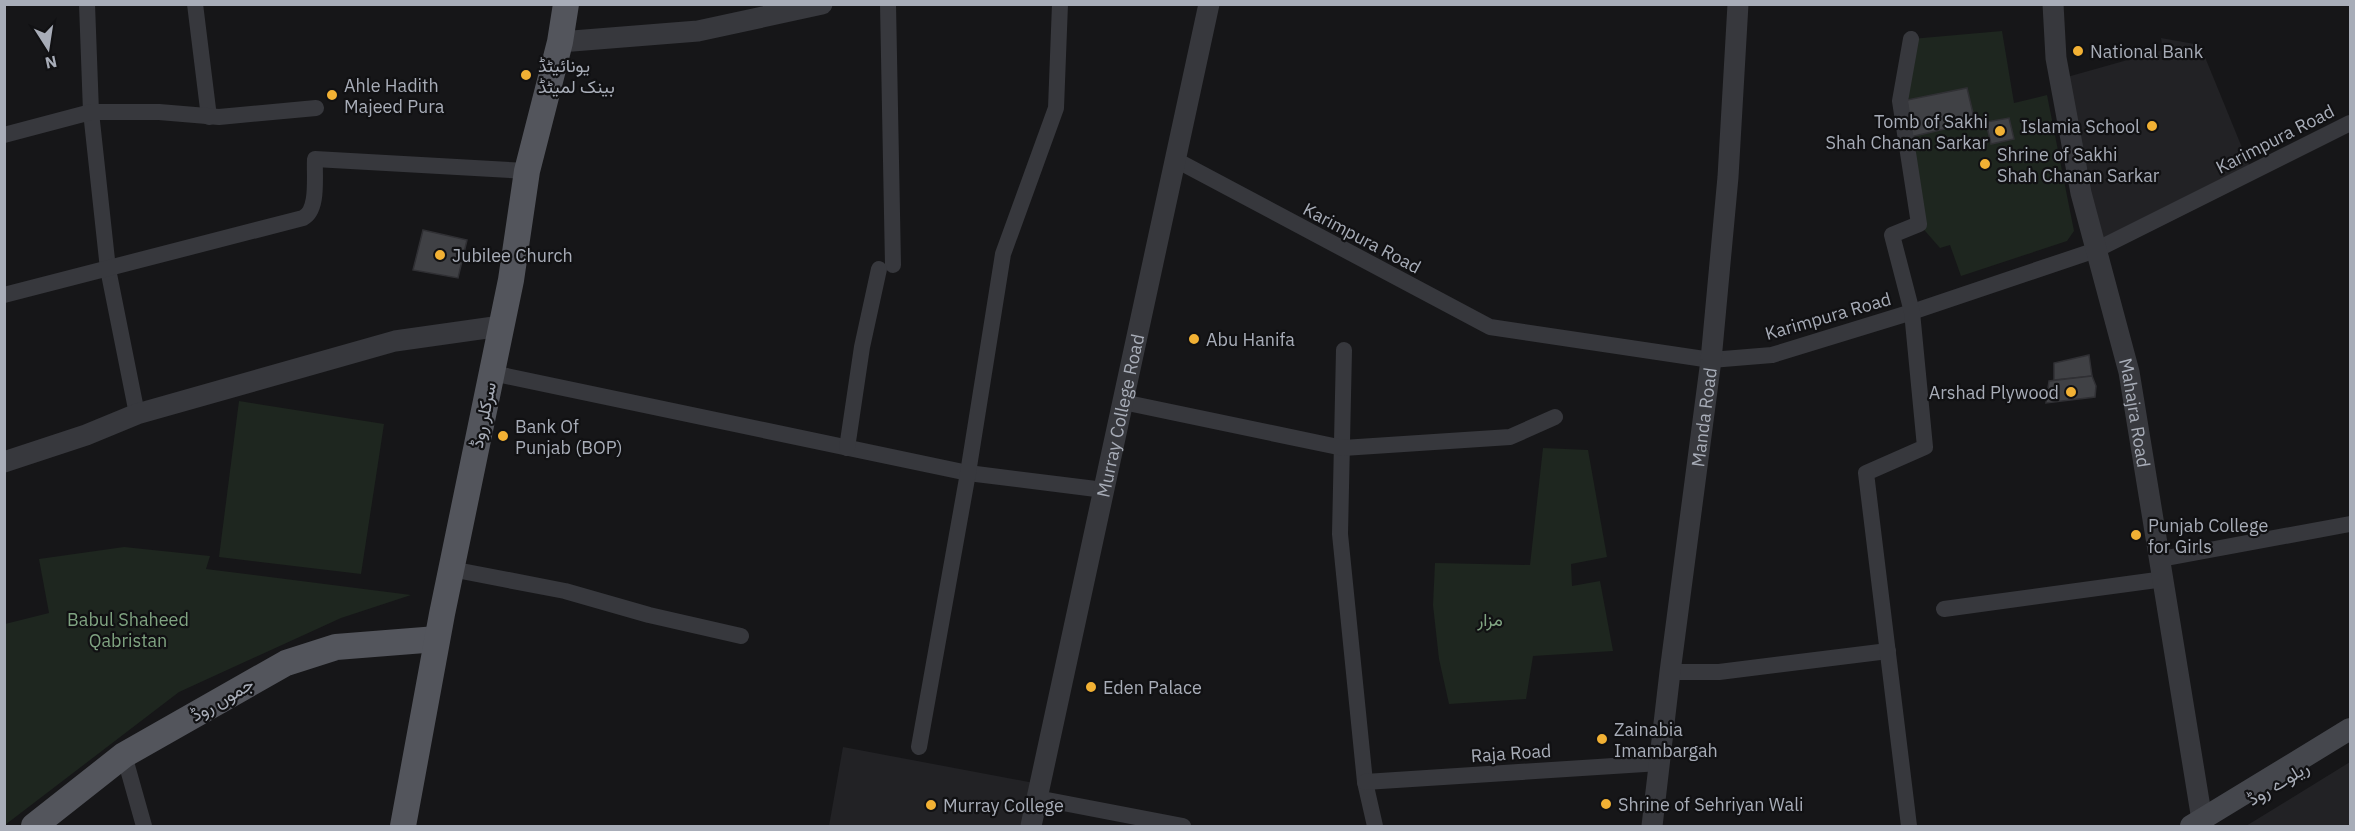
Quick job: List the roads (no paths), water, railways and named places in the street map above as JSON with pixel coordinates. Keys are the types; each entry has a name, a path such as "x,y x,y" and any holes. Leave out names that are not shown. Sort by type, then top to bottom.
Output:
{"main road":[{"name":"سرکلر روڈ","path":"403,826 437,639 511,280 527,171 560,42 566,4"},
{"name":"جموں روڈ","path":"34,826 124,755 286,663 336,647 437,639"},
{"path":"2201,825 2350,729"},
{"name":"ریلوے روڈ","path":"2201,825 2350,740"}],"street":[{"path":"87,4 91,112 108,269 137,414"},
{"path":"195,4 209,117"},
{"path":"560,42 698,31 822,4"},
{"path":"847,448 862,347 886,267 888,4"},
{"path":"919,747 968,473 1003,254 1056,108 1060,4"},
{"name":"Murray College Road","path":"1031,826 1209,4"},
{"name":"Manda Road","path":"1652,826 1711,360 1728,177 1738,4"},
{"name":"Mahajra Road","path":"2053,4 2056,58 2081,193 2129,372 2201,825"},
{"path":"1909,826 1866,473 1925,447 1912,312 1892,235 1919,224 1900,101 1911,39"},
{"path":"4,135 91,112 159,112 209,117 316,108"},
{"name":"Karimpura Road","path":"1176,160 1490,327 1711,360 1772,354 1912,312 2096,250 2350,123"},
{"path":"4,295 309,215 313,208 315,159 527,171"},
{"path":"4,462 86,435 137,414 395,341 501,326"},
{"path":"1344,350 1340,534 1365,782 1374,826"},
{"path":"492,373 968,473 1104,490"},
{"path":"1123,402 1343,448 1510,436 1554,417"},
{"path":"1944,609 2162,569 2350,524"},
{"path":"451,569 565,591 649,615 741,636"},
{"path":"1670,672 1719,672 1888,651"},
{"path":"124,755 144,826"},
{"name":"Raja Road","path":"1365,782 1660,763"},
{"path":"1037,798 1183,826"}],"place":[{"name":"National Bank","path":"2078,51"},
{"name":"یونائیٹڈ بینک لمیٹڈ","path":"526,75"},
{"name":"Ahle Hadith Majeed Pura","path":"332,95"},
{"name":"Islamia School","path":"2152,126"},
{"name":"Tomb of Sakhi Shah Chanan Sarkar","path":"2000,131"},
{"name":"Shrine of Sakhi Shah Chanan Sarkar","path":"1985,164"},
{"name":"Jubilee Church","path":"440,255"},
{"name":"Abu Hanifa","path":"1194,339"},
{"name":"Arshad Plywood","path":"2071,392"},
{"name":"Bank Of Punjab (BOP)","path":"503,436"},
{"name":"Punjab College for Girls","path":"2136,535"},
{"name":"Eden Palace","path":"1091,687"},
{"name":"Zainabia Imambargah","path":"1602,739"},
{"name":"Shrine of Sehriyan Wali","path":"1606,804"},
{"name":"Murray College","path":"931,805"}],"park label":[{"name":"مزار","path":"1490,619"},
{"name":"Babul Shaheed Qabristan","path":"128,629"}]}
